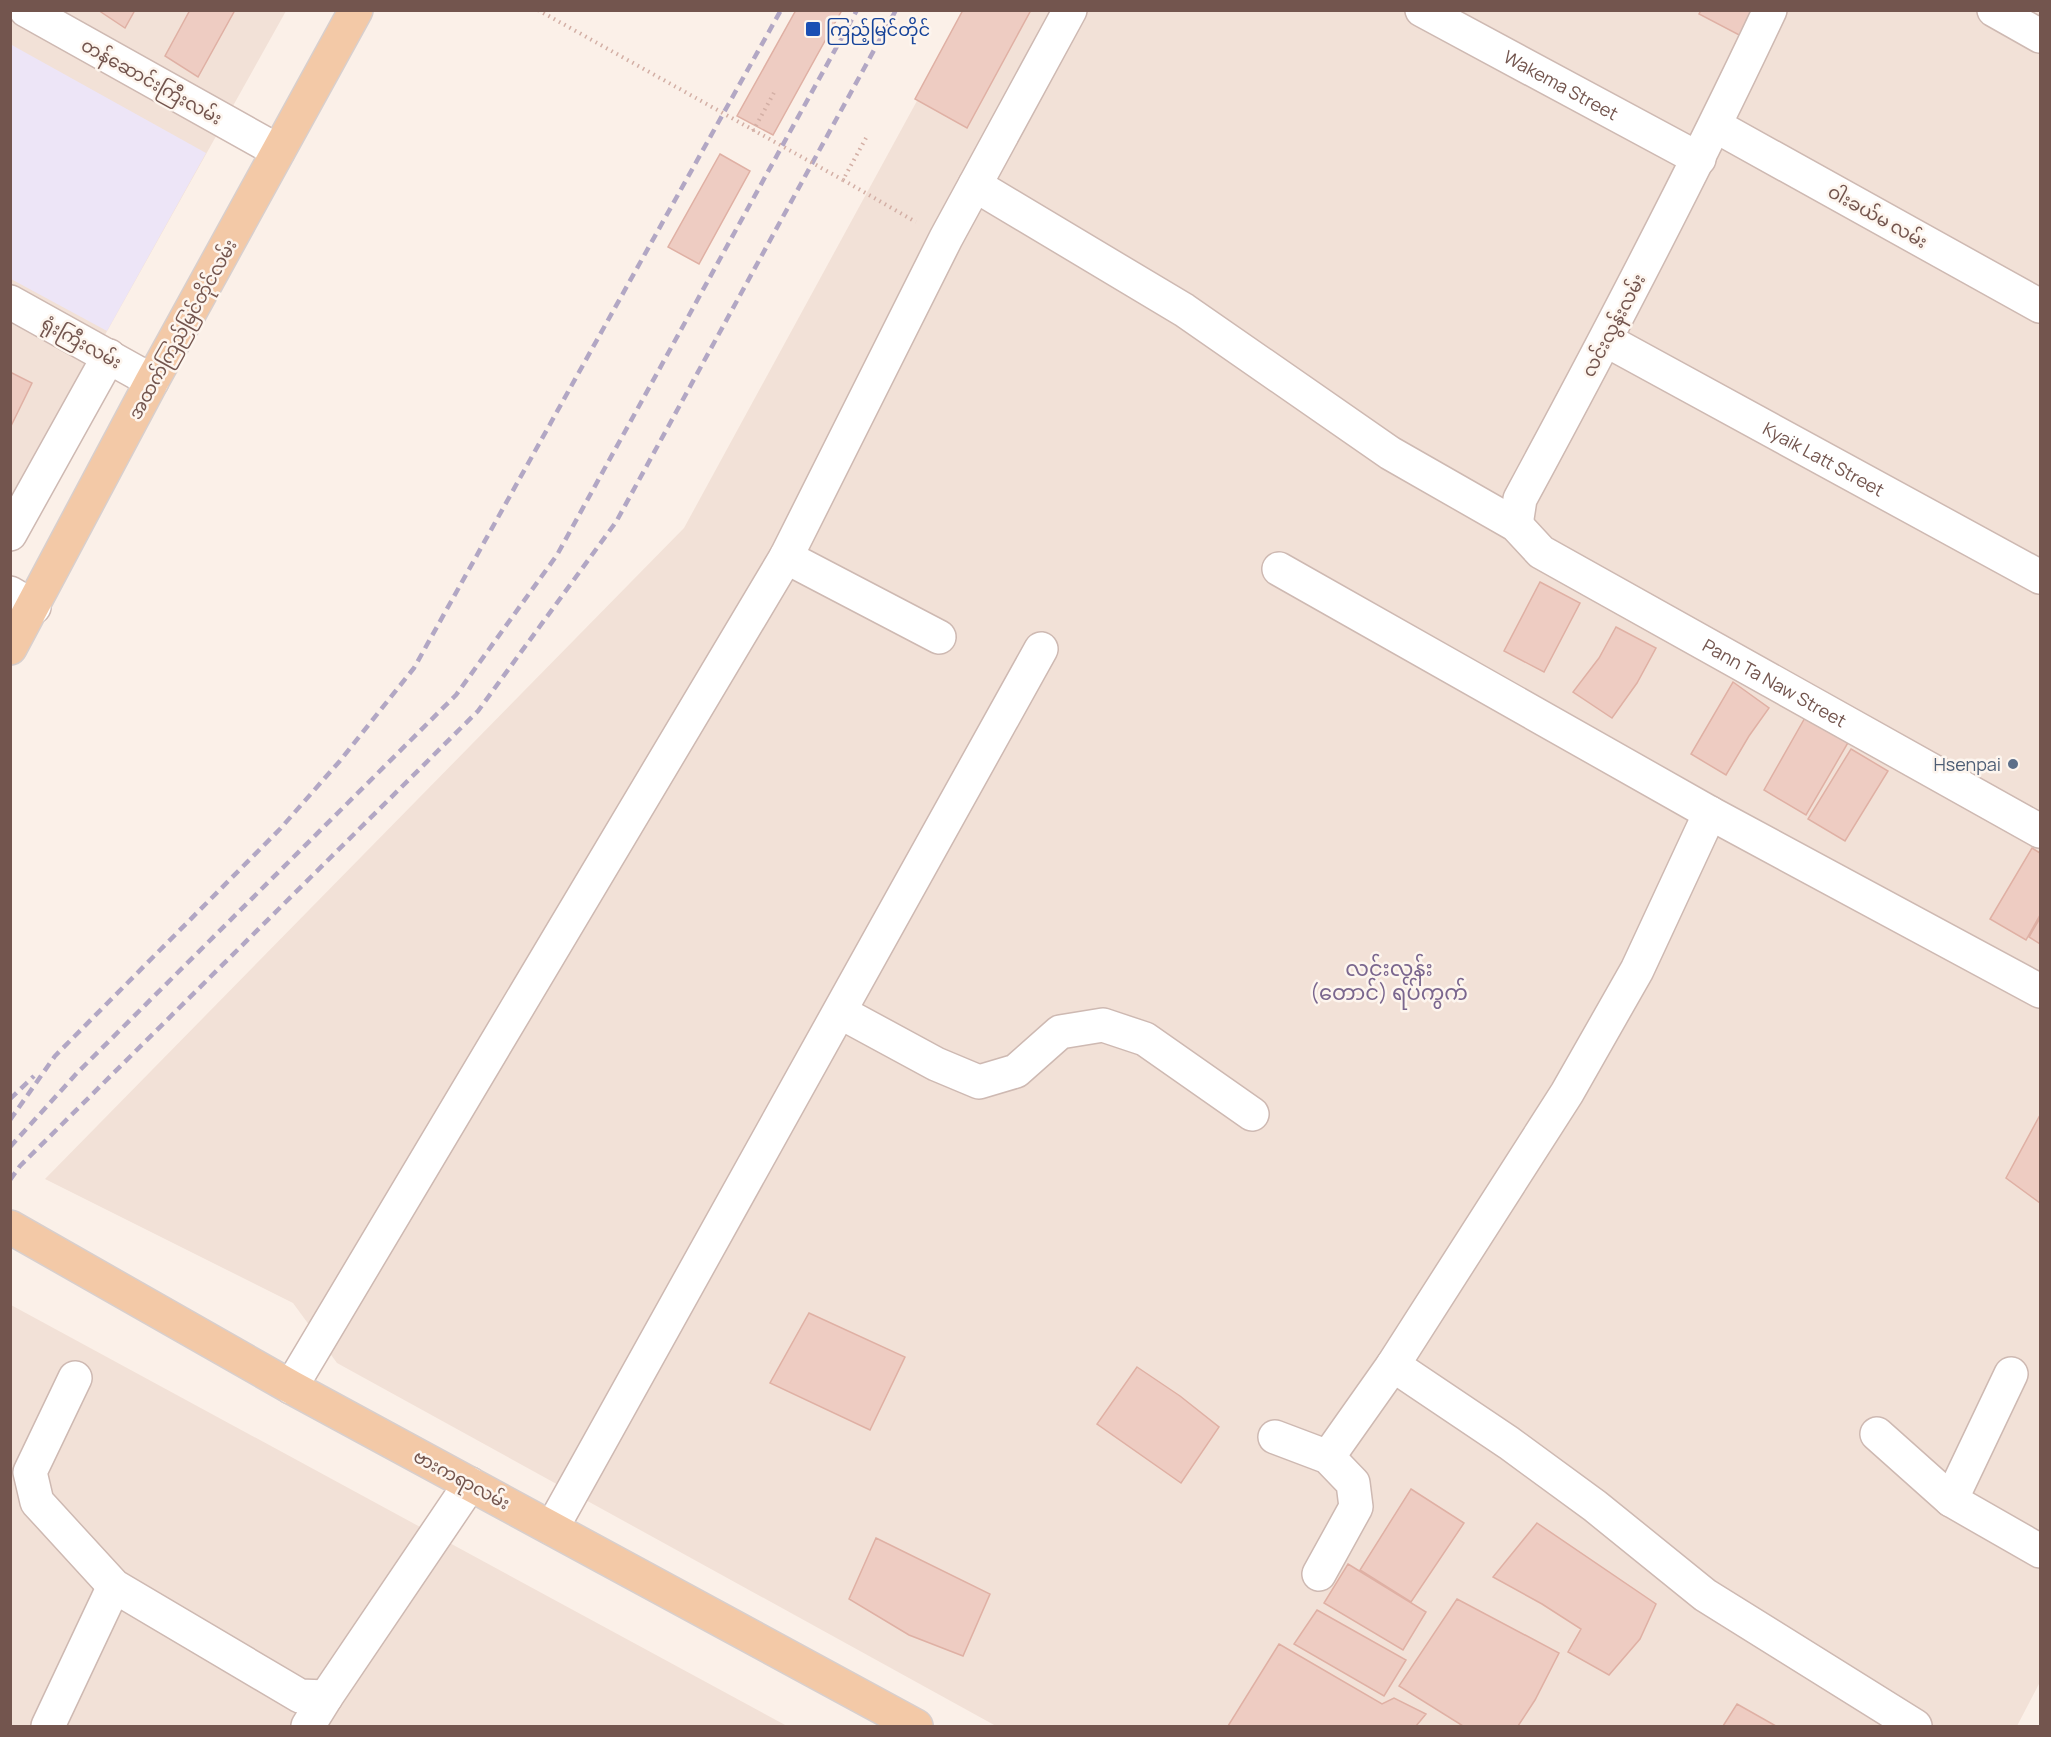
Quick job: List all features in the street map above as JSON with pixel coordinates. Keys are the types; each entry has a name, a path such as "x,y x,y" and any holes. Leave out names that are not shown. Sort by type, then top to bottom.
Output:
{"main road":[{"name":"အထက်ကြည်မြင်တိုင်လမ်း","path":"10,648 22,600 152,381 356,10"},
{"name":"ဗားကရာလမ်း","path":"10,1227 291,1387 916,1726"}],"street":[{"name":"တန်ဆောင်းကြီးလမ်း","path":"26,10 278,151"},
{"path":"291,1387 786,557 946,238 1070,10"},
{"name":"Wakema Street","path":"1422,10 1699,159"},
{"name":"လင်းလွန်းလမ်း","path":"1516,525 1520,499 1606,340 1716,126 1770,10"},
{"path":"1994,10 2040,36"},
{"name":"ဝါးခယ်မ လမ်း","path":"1716,126 2040,306"},
{"name":"Pann Ta Naw Street","path":"975,185 1184,310 1390,453 1516,525 1540,552 2040,831"},
{"name":"ရုံးကြီးလမ်း","path":"10,302 152,381"},
{"name":"Kyaik Latt Street","path":"1606,340 2040,577"},
{"path":"10,534 109,356"},
{"path":"786,557 939,638"},
{"path":"1279,569 1710,813 2040,991"},
{"path":"552,1528 1041,649"},
{"path":"1328,1457 1393,1365 1567,1093 1637,970 1710,813"},
{"path":"840,1012 936,1064 979,1082 1016,1071 1060,1032 1103,1025 1145,1039 1252,1114"},
{"path":"1393,1365 1509,1443 1595,1506 1705,1595 1915,1726"},
{"path":"1951,1500 2011,1374"},
{"path":"75,1378 30,1472 37,1502 114,1586 300,1696 326,1697"},
{"path":"1877,1434 1951,1500 2040,1551"},
{"path":"1275,1437 1328,1457 1353,1483 1356,1507 1319,1574"},
{"path":"308,1726 470,1484"},
{"path":"48,1726 114,1586"}],"path":[{"path":"538,10 900,213"},
{"path":"753,131 776,89"},
{"path":"843,180 866,138"}],"shaded area":[{"path":"11,11 286,11 11,503"},
{"path":"966,11 2040,11 2040,1682 2017,1726 996,1726 337,1363 293,1303 45,1179 684,528"},
{"path":"10,44 206,153 107,331 11,279"},
{"path":"11,1305 787,1726 11,1726"}],"building":[{"path":"98,10 135,10 125,28"},
{"path":"190,10 235,10 198,77 165,56"},
{"path":"796,10 842,10 773,135 737,116"},
{"path":"963,10 1031,10 967,128 915,99"},
{"path":"1701,10 1757,10 1743,37 1699,14"},
{"path":"720,154 750,171 699,264 668,247"},
{"path":"10,372 32,383 10,428"},
{"path":"1540,582 1580,603 1544,672 1504,651"},
{"path":"1616,627 1656,648 1637,683 1612,718 1573,692 1599,658"},
{"path":"1733,682 1769,708 1726,775 1691,754"},
{"path":"1806,716 1849,741 1806,815 1764,790"},
{"path":"1851,749 1888,771 1845,841 1808,819"},
{"path":"2032,848 2040,853 2040,915 2026,940 1990,919"},
{"path":"2040,918 2040,944 2029,937"},
{"path":"2040,1115 2040,1203 2006,1178"},
{"path":"809,1313 905,1357 870,1430 770,1383"},
{"path":"1137,1367 1180,1396 1219,1427 1181,1483 1097,1424"},
{"path":"1411,1489 1464,1523 1411,1602 1360,1570"},
{"path":"1537,1523 1656,1604 1640,1639 1609,1675 1568,1652 1581,1629 1493,1577"},
{"path":"876,1538 990,1594 963,1656 909,1635 849,1599"},
{"path":"1348,1564 1426,1612 1403,1650 1324,1603"},
{"path":"1457,1599 1559,1653 1535,1700 1518,1726 1463,1726 1399,1686"},
{"path":"1317,1610 1406,1660 1384,1696 1294,1644"},
{"path":"1279,1644 1382,1704 1394,1698 1426,1714 1416,1726 1228,1726"},
{"path":"1737,1704 1776,1726 1723,1726"}],"railway":[{"path":"10,1120 55,1056 280,829 339,762 414,668 781,10"},
{"path":"10,1147 77,1073 456,695 557,555 857,10"},
{"path":"10,1180 20,1166 478,711 616,522 896,10"},
{"path":"10,1099 34,1076"}],"place":[{"name":"ကြည့်မြင်တိုင်","path":"813,29"},
{"name":"Hsenpai","path":"2013,764"}],"district":[{"name":"လင်းလွန်း (တောင်) ရပ်ကွက်","path":"1389,980"}]}
